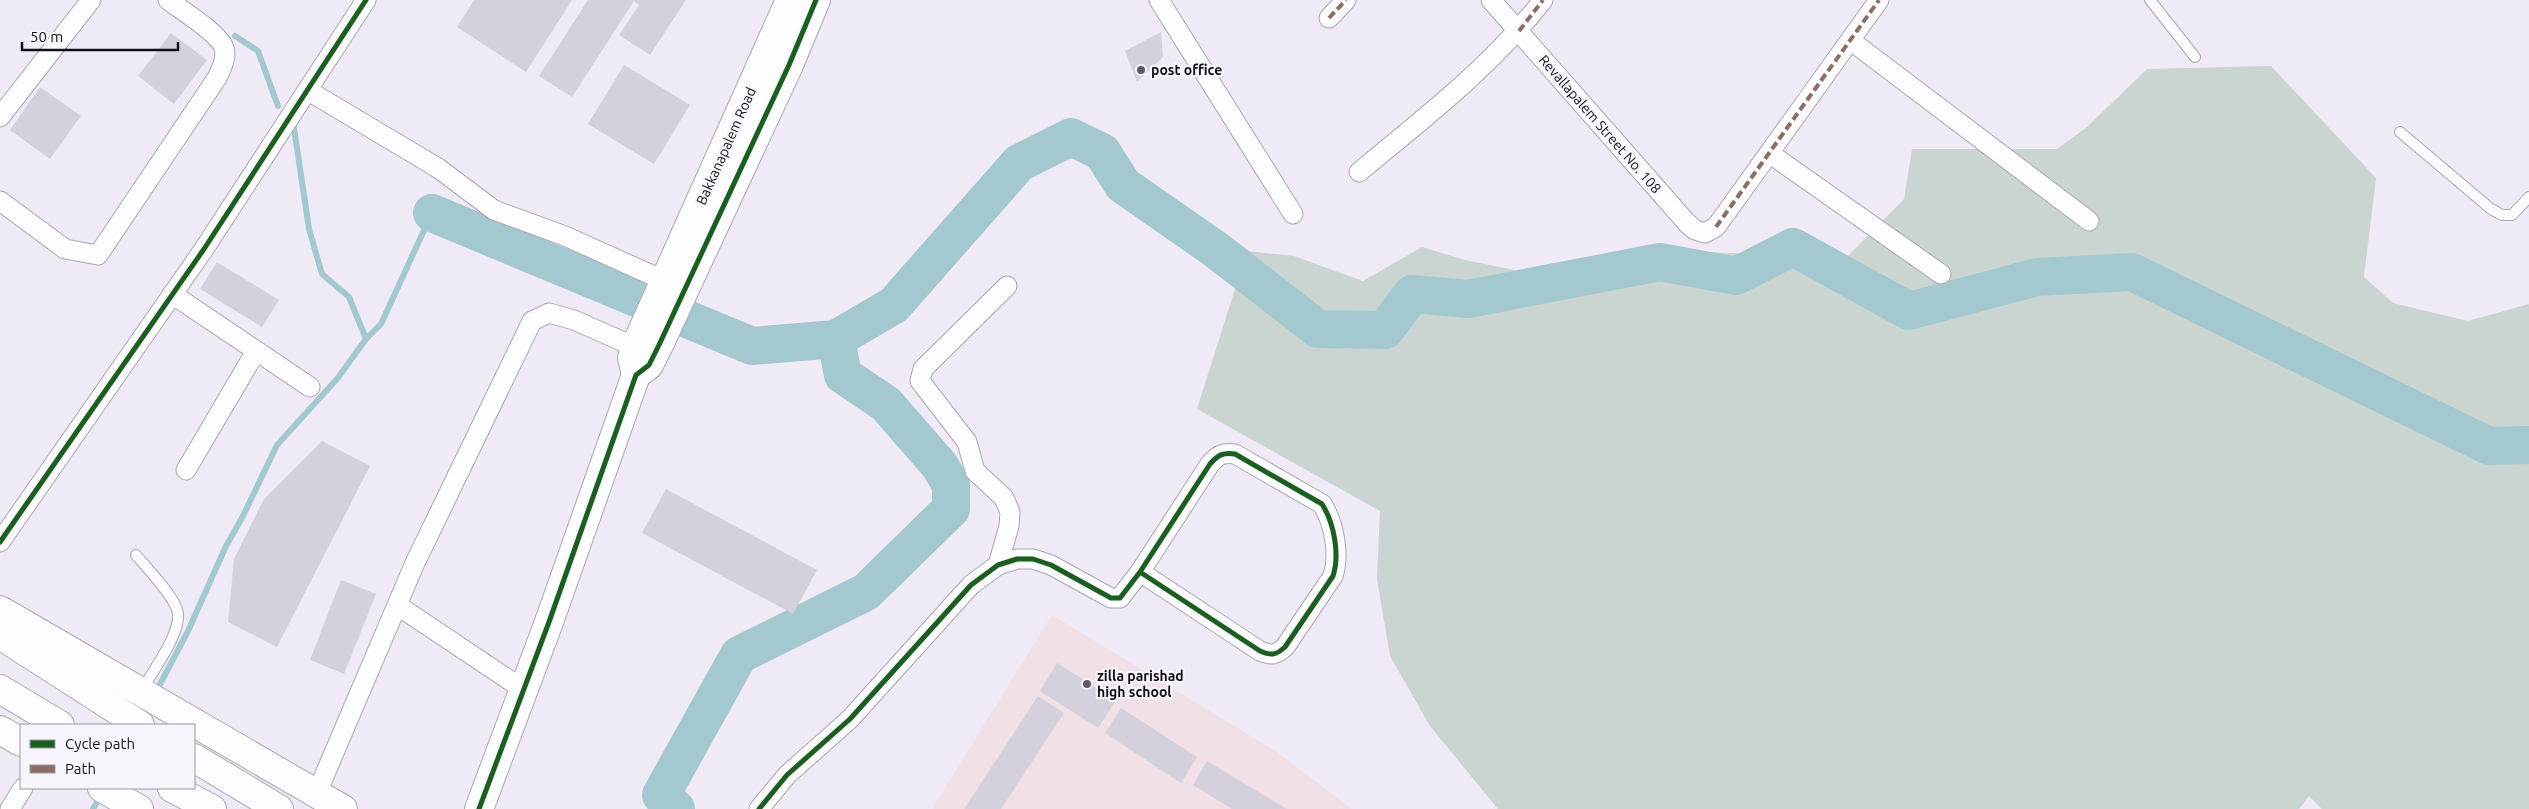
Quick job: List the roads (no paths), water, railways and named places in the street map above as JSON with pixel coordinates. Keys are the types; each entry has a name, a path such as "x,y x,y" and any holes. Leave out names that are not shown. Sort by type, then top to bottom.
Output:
{"street":[{"path":"0,117 91,0"},
{"path":"0,201 65,249 98,255 217,78 224,62 224,48 217,38 168,0"},
{"path":"0,542 172,294 366,0"},
{"name":"Bakkanapalem Road","path":"668,291 790,0"},
{"path":"480,809 636,375 650,365 644,343 668,291 789,65 816,0"},
{"path":"1159,0 1293,214"},
{"path":"1329,18 1346,0"},
{"name":"Revallapalem Street No. 108","path":"1491,0 1695,230 1705,233 1716,227 1769,153"},
{"path":"1359,172 1482,68 1519,31 1543,0"},
{"path":"1879,0 1769,153 1941,274"},
{"path":"1850,40 2089,221"},
{"path":"307,90 438,168 494,210 565,236 668,291"},
{"path":"998,565 1010,512 1004,498 975,470 966,442 920,381 923,369 1007,286"},
{"path":"172,294 310,387"},
{"path":"316,795 397,605 532,321 549,313 644,343"},
{"path":"186,470 256,351"},
{"path":"759,809 787,775 850,719 970,585 998,565 1017,559 1034,559 1051,565 1110,598 1120,598 1140,572 1210,464 1218,455 1226,452 1235,454 1322,504 1327,511 1337,552 1337,564 1332,576 1285,647 1277,654 1269,655 1260,651 1140,572"},
{"path":"397,605 524,690"},
{"path":"0,610 343,809"},
{"path":"0,635 132,721"},
{"path":"0,689 58,724"},
{"path":"0,730 20,741"},
{"path":"195,759 279,809"},
{"path":"10,809 22,789"},
{"path":"174,789 212,809"}],"lane":[{"path":"2150,0 2195,57"},
{"path":"2400,132 2491,209 2502,215 2512,215 2520,209 2529,197"},
{"path":"136,554 172,600 178,613 173,635 141,692"}],"waterway":[{"path":"235,36 258,51 278,106"},
{"path":"294,128 309,229 322,274 349,297 366,339 381,324 432,213"},
{"path":"432,213 752,346 836,339 894,305 1019,163 1071,137 1102,152 1123,185 1215,249 1318,329 1385,330 1412,294 1468,299 1660,262 1736,276 1793,247 1909,311 2037,277 2132,272 2489,446 2529,445"},
{"path":"158,688 188,631 226,546 243,516 277,445 337,379 366,339"},
{"path":"676,809 661,795 739,655 866,592 951,509 951,485 940,466 886,404 843,375 836,339"},
{"path":"93,809 101,795"}],"place":[{"name":"post office","path":"1141,70"},
{"name":"zilla parishad high school","path":"1087,684"}]}
